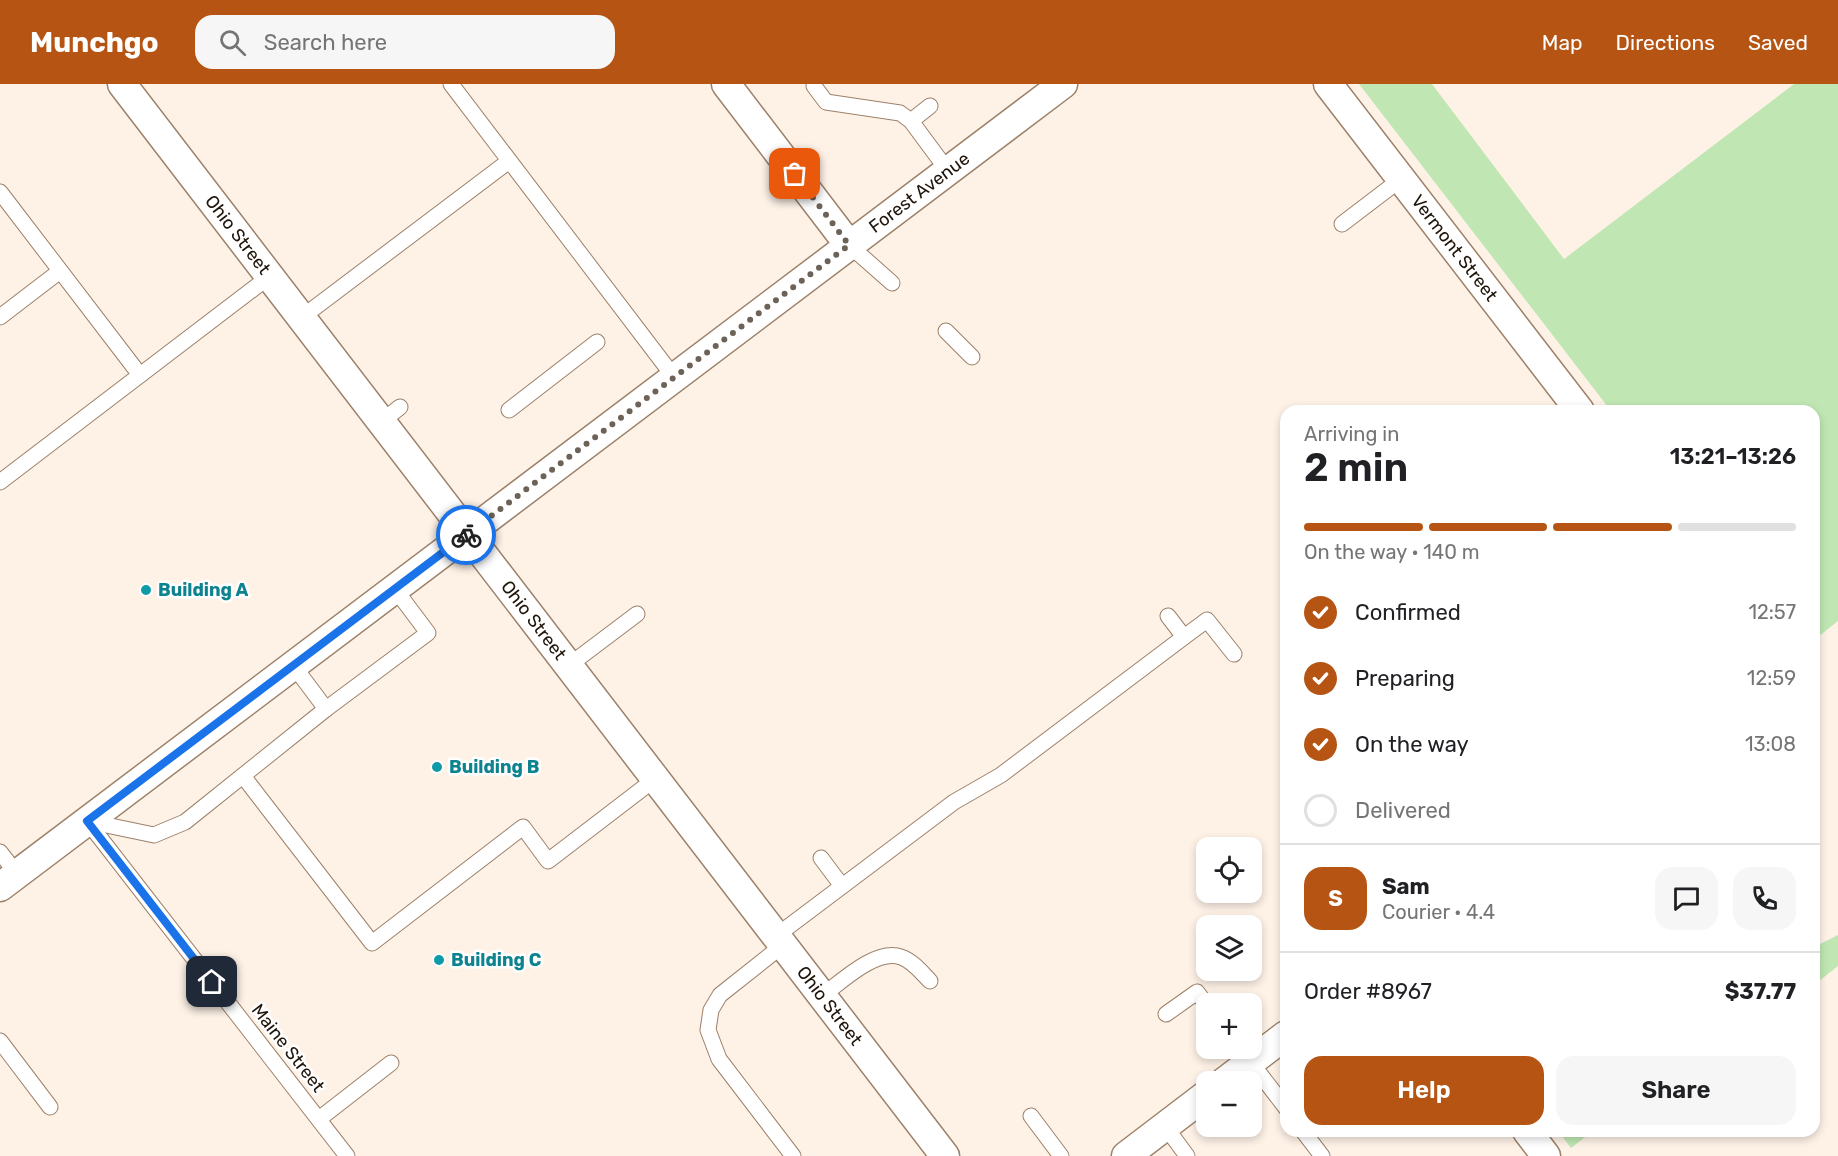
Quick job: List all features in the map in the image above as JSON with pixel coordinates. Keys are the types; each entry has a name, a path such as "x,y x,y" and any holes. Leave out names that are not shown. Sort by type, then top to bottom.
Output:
{"street":[{"name":"Ohio Street","path":"122,84 301,318 391,415 467,534 945,1156"},
{"path":"726,84 849,245"},
{"name":"Forest Avenue","path":"6,871 87,821 1063,84"},
{"name":"Vermont Street","path":"1328,84 1575,405"},
{"path":"1262,1047 1280,1038"},
{"path":"1233,1071 1242,1059"},
{"path":"1126,1156 1196,1103"},
{"path":"1532,1137 1546,1156"}],"lane":[{"path":"451,84 674,377"},
{"path":"814,86 826,102 900,113 911,121 948,171"},
{"path":"911,121 930,106"},
{"path":"301,318 510,161"},
{"path":"1342,224 1401,179"},
{"path":"0,192 140,375"},
{"path":"849,245 892,283"},
{"path":"0,316 60,271"},
{"path":"0,482 270,276"},
{"path":"946,331 972,357"},
{"path":"509,410 597,342"},
{"path":"87,821 154,835 185,822 326,709 428,633 395,589"},
{"path":"568,666 637,614"},
{"path":"1168,616 1184,638"},
{"path":"793,1156 719,1059 708,1030 711,1010 720,995 842,886 954,802 1001,775 1208,620 1234,654"},
{"path":"293,665 326,709"},
{"path":"243,776 372,943 523,827 548,861 655,779"},
{"name":"Maine Street","path":"87,821 347,1156"},
{"path":"821,858 842,886"},
{"path":"822,996 863,965 883,956 900,956 916,966 930,981"},
{"path":"1166,1014 1198,993"},
{"path":"0,1041 50,1107"},
{"path":"1248,1059 1280,1100"},
{"path":"319,1119 392,1063"},
{"path":"1031,1116 1061,1156"},
{"path":"1165,1126 1187,1156"},
{"path":"1309,1137 1325,1154"}],"green space":[{"path":"1359,84 1432,84 1564,259 1794,84 1838,84 1838,621 1820,635 1820,405 1606,405"},
{"path":"1838,935 1838,966 1820,980 1820,944"},
{"path":"1563,1137 1585,1137 1571,1148"}],"way so far":[{"path":"466,535 849,245 795,174"}],"place":[{"name":"Building A","path":"146,590"},
{"name":"Building B","path":"437,767"},
{"name":"Building C","path":"439,960"}],"route":[{"path":"212,982 87,821 466,535"}]}
